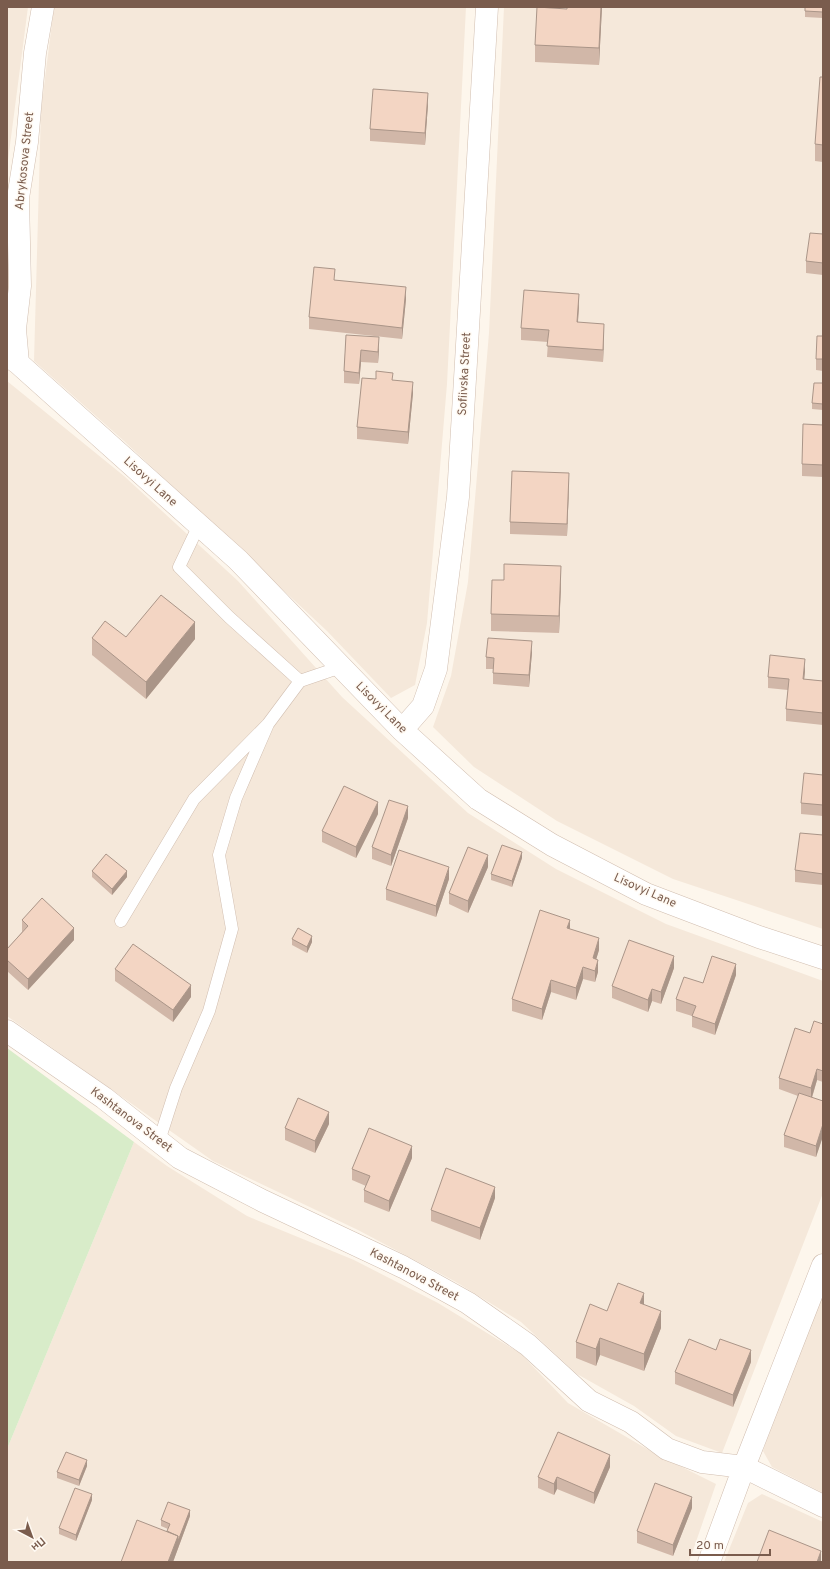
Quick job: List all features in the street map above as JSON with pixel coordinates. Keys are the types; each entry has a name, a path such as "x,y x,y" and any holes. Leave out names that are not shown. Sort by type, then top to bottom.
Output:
{"street":[{"name":"Abrykosova Street","path":"13,359 20,286 18,198 27,142 35,53 42,7"},
{"name":"Sofiivska Street","path":"402,730 423,706 436,669 458,496 488,7"},
{"name":"Lisovyi Lane","path":"13,359 238,560 402,730 478,799 552,845 646,894 759,937 823,958"},
{"name":"Kashtanova Street","path":"7,1031 104,1098 180,1158 263,1202 403,1267 468,1303 528,1345 589,1401 631,1422 667,1449 702,1462 744,1467 823,1506"},
{"path":"710,1562 744,1467 823,1265"}],"lane":[{"path":"199,525 179,567 229,617 300,681"},
{"path":"121,921 194,799 268,724 300,681 341,667"},
{"path":"159,1141 176,1088 209,1011 232,929 219,855 236,798 268,724"}],"shaded area":[{"path":"7,7 28,7 7,168"},
{"path":"54,7 466,7 447,384 427,623 415,685 391,698 327,631 124,441 34,361 41,110"},
{"path":"504,7 823,7 823,929 673,879 557,821 474,767 433,727 451,676 468,582 489,333"},
{"path":"7,381 124,476 238,581 342,697 468,813 556,869 666,924 823,981 823,1193 722,1453 676,1436 634,1406 577,1374 521,1322 456,1282 358,1230 213,1161 7,1016"},
{"path":"134,1142 167,1166 247,1216 354,1260 438,1303 520,1353 568,1403 654,1453 716,1484 689,1562 7,1562 7,1449"},
{"path":"823,1293 823,1493 772,1467 763,1451 771,1424"},
{"path":"762,1494 823,1522 823,1562 724,1562 748,1503"}],"green space":[{"path":"7,1048 134,1142 7,1449"}],"building":[{"path":"537,7 567,9 567,7 601,7 599,48 535,45"},
{"path":"805,7 823,7 823,12 805,11"},
{"path":"820,77 823,77 823,145 815,144"},
{"path":"373,89 428,93 425,133 370,129"},
{"path":"810,233 823,234 823,263 806,261"},
{"path":"314,267 335,269 334,280 406,287 402,328 309,317"},
{"path":"524,290 579,294 577,322 604,324 603,350 547,346 549,330 521,328"},
{"path":"346,335 379,337 378,352 361,350 359,373 344,371"},
{"path":"817,336 823,336 823,359 816,359"},
{"path":"376,371 393,373 392,380 413,382 408,432 357,427 362,378 376,379"},
{"path":"814,383 823,383 823,404 812,403"},
{"path":"803,424 823,425 823,465 802,464"},
{"path":"512,471 569,473 567,524 510,522"},
{"path":"504,564 561,566 559,616 491,614 492,580 504,580"},
{"path":"161,595 195,622 146,682 92,638 105,621 126,637"},
{"path":"488,638 532,641 529,675 493,673 494,658 486,657"},
{"path":"770,655 805,659 803,679 823,681 823,713 786,709 789,679 768,677"},
{"path":"804,773 823,775 823,805 801,803"},
{"path":"344,786 378,802 356,847 322,831"},
{"path":"389,800 408,806 391,855 372,847"},
{"path":"800,833 823,835 823,874 795,870"},
{"path":"502,845 522,852 512,881 491,874"},
{"path":"468,847 488,855 468,901 449,893"},
{"path":"399,850 449,867 436,906 386,889"},
{"path":"106,854 127,871 112,889 92,871"},
{"path":"42,898 74,928 28,979 7,960 7,949 28,926 22,920"},
{"path":"540,910 570,920 567,928 599,938 593,958 598,960 595,971 583,967 576,988 551,980 542,1009 512,999"},
{"path":"298,928 312,936 307,947 292,939"},
{"path":"629,940 674,956 661,992 652,989 648,1000 612,986"},
{"path":"133,944 191,985 173,1010 115,969"},
{"path":"712,956 736,964 715,1024 692,1016 696,1006 676,999 684,977 703,983"},
{"path":"814,1021 823,1024 823,1071 817,1069 811,1088 779,1078 795,1028 810,1033"},
{"path":"799,1093 823,1101 823,1124 816,1146 784,1135"},
{"path":"298,1098 329,1112 315,1141 285,1128"},
{"path":"369,1128 412,1146 389,1201 364,1190 370,1176 352,1169"},
{"path":"446,1168 495,1187 480,1228 431,1210"},
{"path":"618,1283 644,1293 640,1303 661,1311 644,1354 600,1338 596,1349 576,1342 590,1304 607,1311"},
{"path":"689,1339 716,1350 720,1339 751,1350 733,1395 675,1372"},
{"path":"558,1432 610,1455 594,1493 557,1477 554,1484 538,1477"},
{"path":"66,1452 87,1460 79,1480 57,1472"},
{"path":"655,1483 692,1497 673,1545 637,1531"},
{"path":"75,1488 92,1494 76,1535 59,1528"},
{"path":"168,1502 190,1510 178,1541 178,1536 167,1531 170,1524 161,1520"},
{"path":"137,1520 178,1536 168,1562 121,1562"},
{"path":"769,1530 821,1551 817,1562 757,1562"}]}
